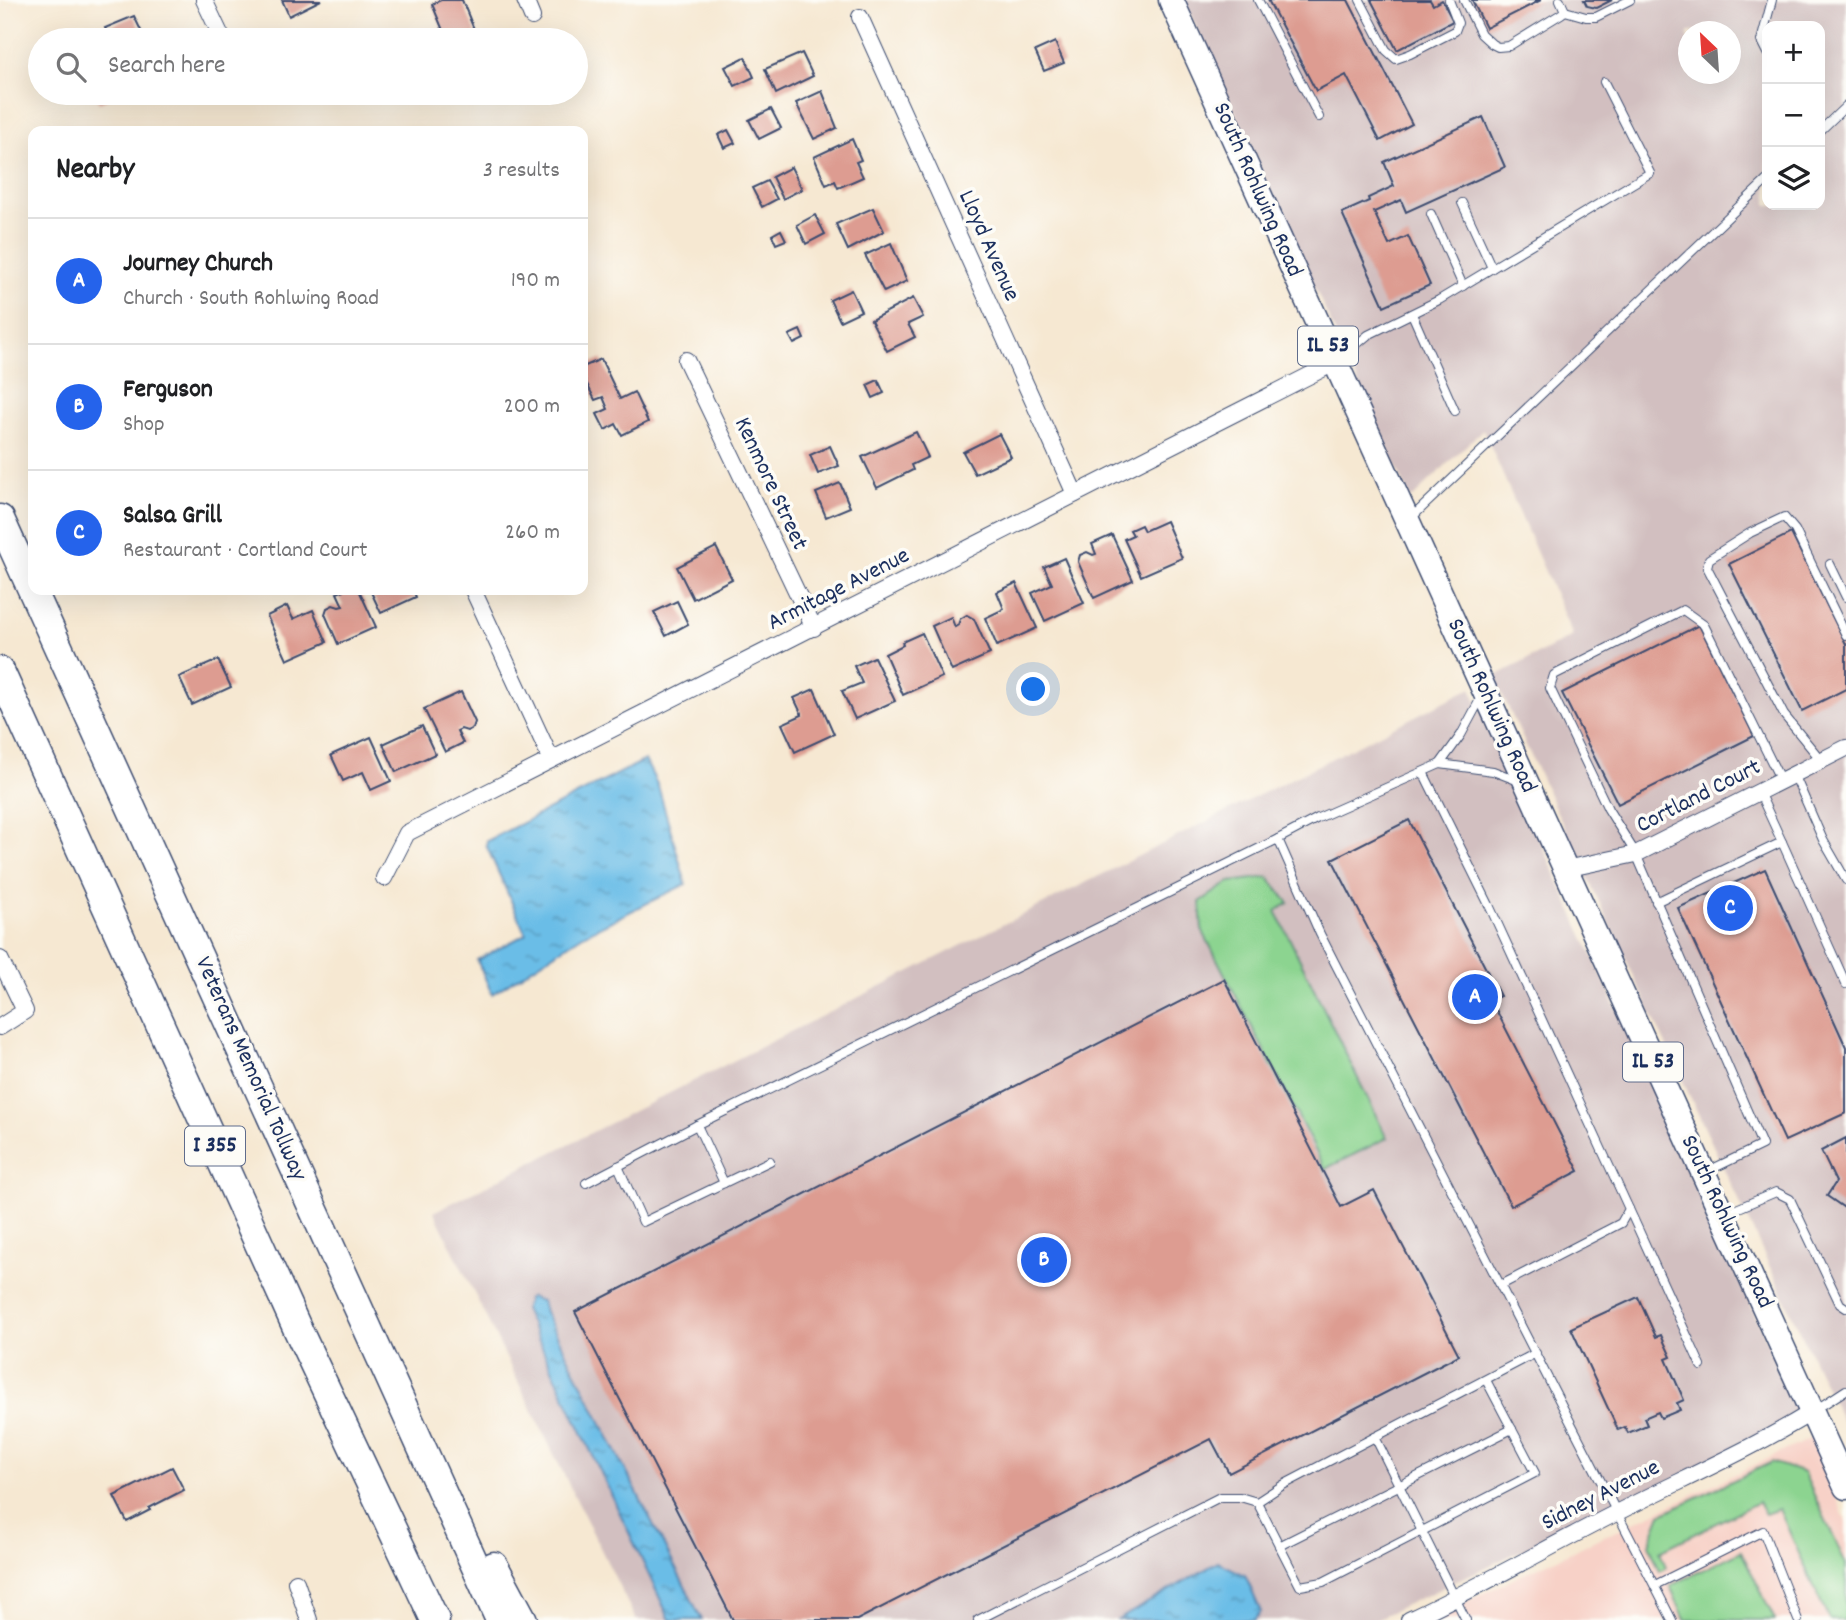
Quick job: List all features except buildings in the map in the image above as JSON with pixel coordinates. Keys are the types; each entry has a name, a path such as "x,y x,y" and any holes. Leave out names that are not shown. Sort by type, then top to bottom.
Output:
{"highway":[{"name":"Veterans Memorial Tollway","path":"0,519 28,581"},
{"name":"Veterans Memorial Tollway","path":"35,595 500,1620"},
{"name":"I 355","path":"0,671 298,1330 435,1620"},
{"path":"382,1360 523,1620"}],"main road":[{"name":"South Rohlwing Road","path":"1171,0 1812,1412"},
{"name":"IL 53","path":"1812,1412 1846,1487"}],"street":[{"path":"204,0 217,28"},
{"path":"524,0 532,17"},
{"name":"Lloyd Avenue","path":"860,16 1075,494"},
{"name":"Kenmore Street","path":"686,360 814,628"},
{"name":"Armitage Avenue","path":"384,878 407,833 1336,362"},
{"path":"475,595 551,759"},
{"name":"Cortland Court","path":"1565,869 1636,855 1846,748"},
{"path":"0,959 25,1012 0,1027"},
{"name":"Sidney Avenue","path":"1409,1620 1617,1512 1773,1436 1812,1412"},
{"path":"296,1583 309,1620"}],"lane":[{"path":"1258,0 1319,117"},
{"path":"1360,0 1386,50 1395,59 1455,31 1458,23 1449,0"},
{"path":"1464,0 1481,34 1499,47 1509,46 1565,11 1596,17 1630,0"},
{"path":"1560,0 1565,11"},
{"path":"1766,21 1772,0"},
{"path":"1336,362 1368,335 1463,286 1650,173 1604,82"},
{"path":"1825,126 1846,106"},
{"path":"1408,521 1762,185"},
{"path":"1462,203 1492,268"},
{"path":"1431,214 1463,286"},
{"path":"1412,314 1455,411"},
{"path":"1821,760 1784,715 1707,567 1709,559 1750,533 1784,517 1794,530 1846,635"},
{"path":"1830,564 1846,597"},
{"path":"1703,1173 1762,1145 1636,855 1608,809 1550,688 1554,675 1683,610 1704,625 1846,880"},
{"path":"586,1183 697,1125 1318,818 1440,764 1461,735 1485,691"},
{"path":"1440,764 1493,771 1527,784"},
{"path":"1423,772 1489,905 1701,1366"},
{"path":"1759,793 1846,984"},
{"path":"1278,839 1320,934 1672,1620"},
{"path":"1656,902 1782,842"},
{"path":"697,1125 724,1183"},
{"path":"618,1166 643,1222 770,1161"},
{"path":"1723,1215 1776,1192 1790,1199 1840,1304 1846,1308"},
{"path":"1501,1285 1621,1223 1629,1209"},
{"path":"1257,1502 1283,1485 1536,1353"},
{"path":"978,1620 1220,1497 1240,1497 1257,1502 1300,1586 1323,1582 1535,1473 1486,1380"},
{"path":"1812,1412 1846,1390"},
{"path":"1279,1546 1512,1429"},
{"path":"1375,1437 1466,1620"},
{"path":"1655,1585 1763,1531 1798,1620"}],"shaded area":[{"path":"1184,0 1846,0 1846,1430 1494,677 1573,636 1483,429 1411,499"},
{"path":"1471,688 1802,1418 1374,1620 636,1620 434,1212"},
{"path":"1814,1437 1846,1523 1846,1620 1427,1620"}],"green space":[{"path":"1268,877 1289,903 1276,911 1387,1138 1325,1169 1202,930 1200,902 1230,882"},
{"path":"1772,1462 1804,1473 1846,1564 1846,1620 1829,1620 1779,1509 1765,1514 1758,1502 1660,1551 1666,1567 1660,1571 1649,1544 1661,1514"},
{"path":"1741,1551 1775,1620 1685,1620 1670,1586"}],"water":[{"path":"645,760 658,786 686,884 583,935 492,994 477,960 526,934 486,845 487,841"},
{"path":"529,1297 542,1301 545,1312 702,1620 670,1620 524,1309"},
{"path":"1218,1562 1245,1575 1261,1612 1254,1620 1118,1620"}],"place":[{"name":"Salsa Grill","path":"1730,908"},
{"name":"Journey Church","path":"1475,997"},
{"name":"Ferguson","path":"1044,1260"}]}
